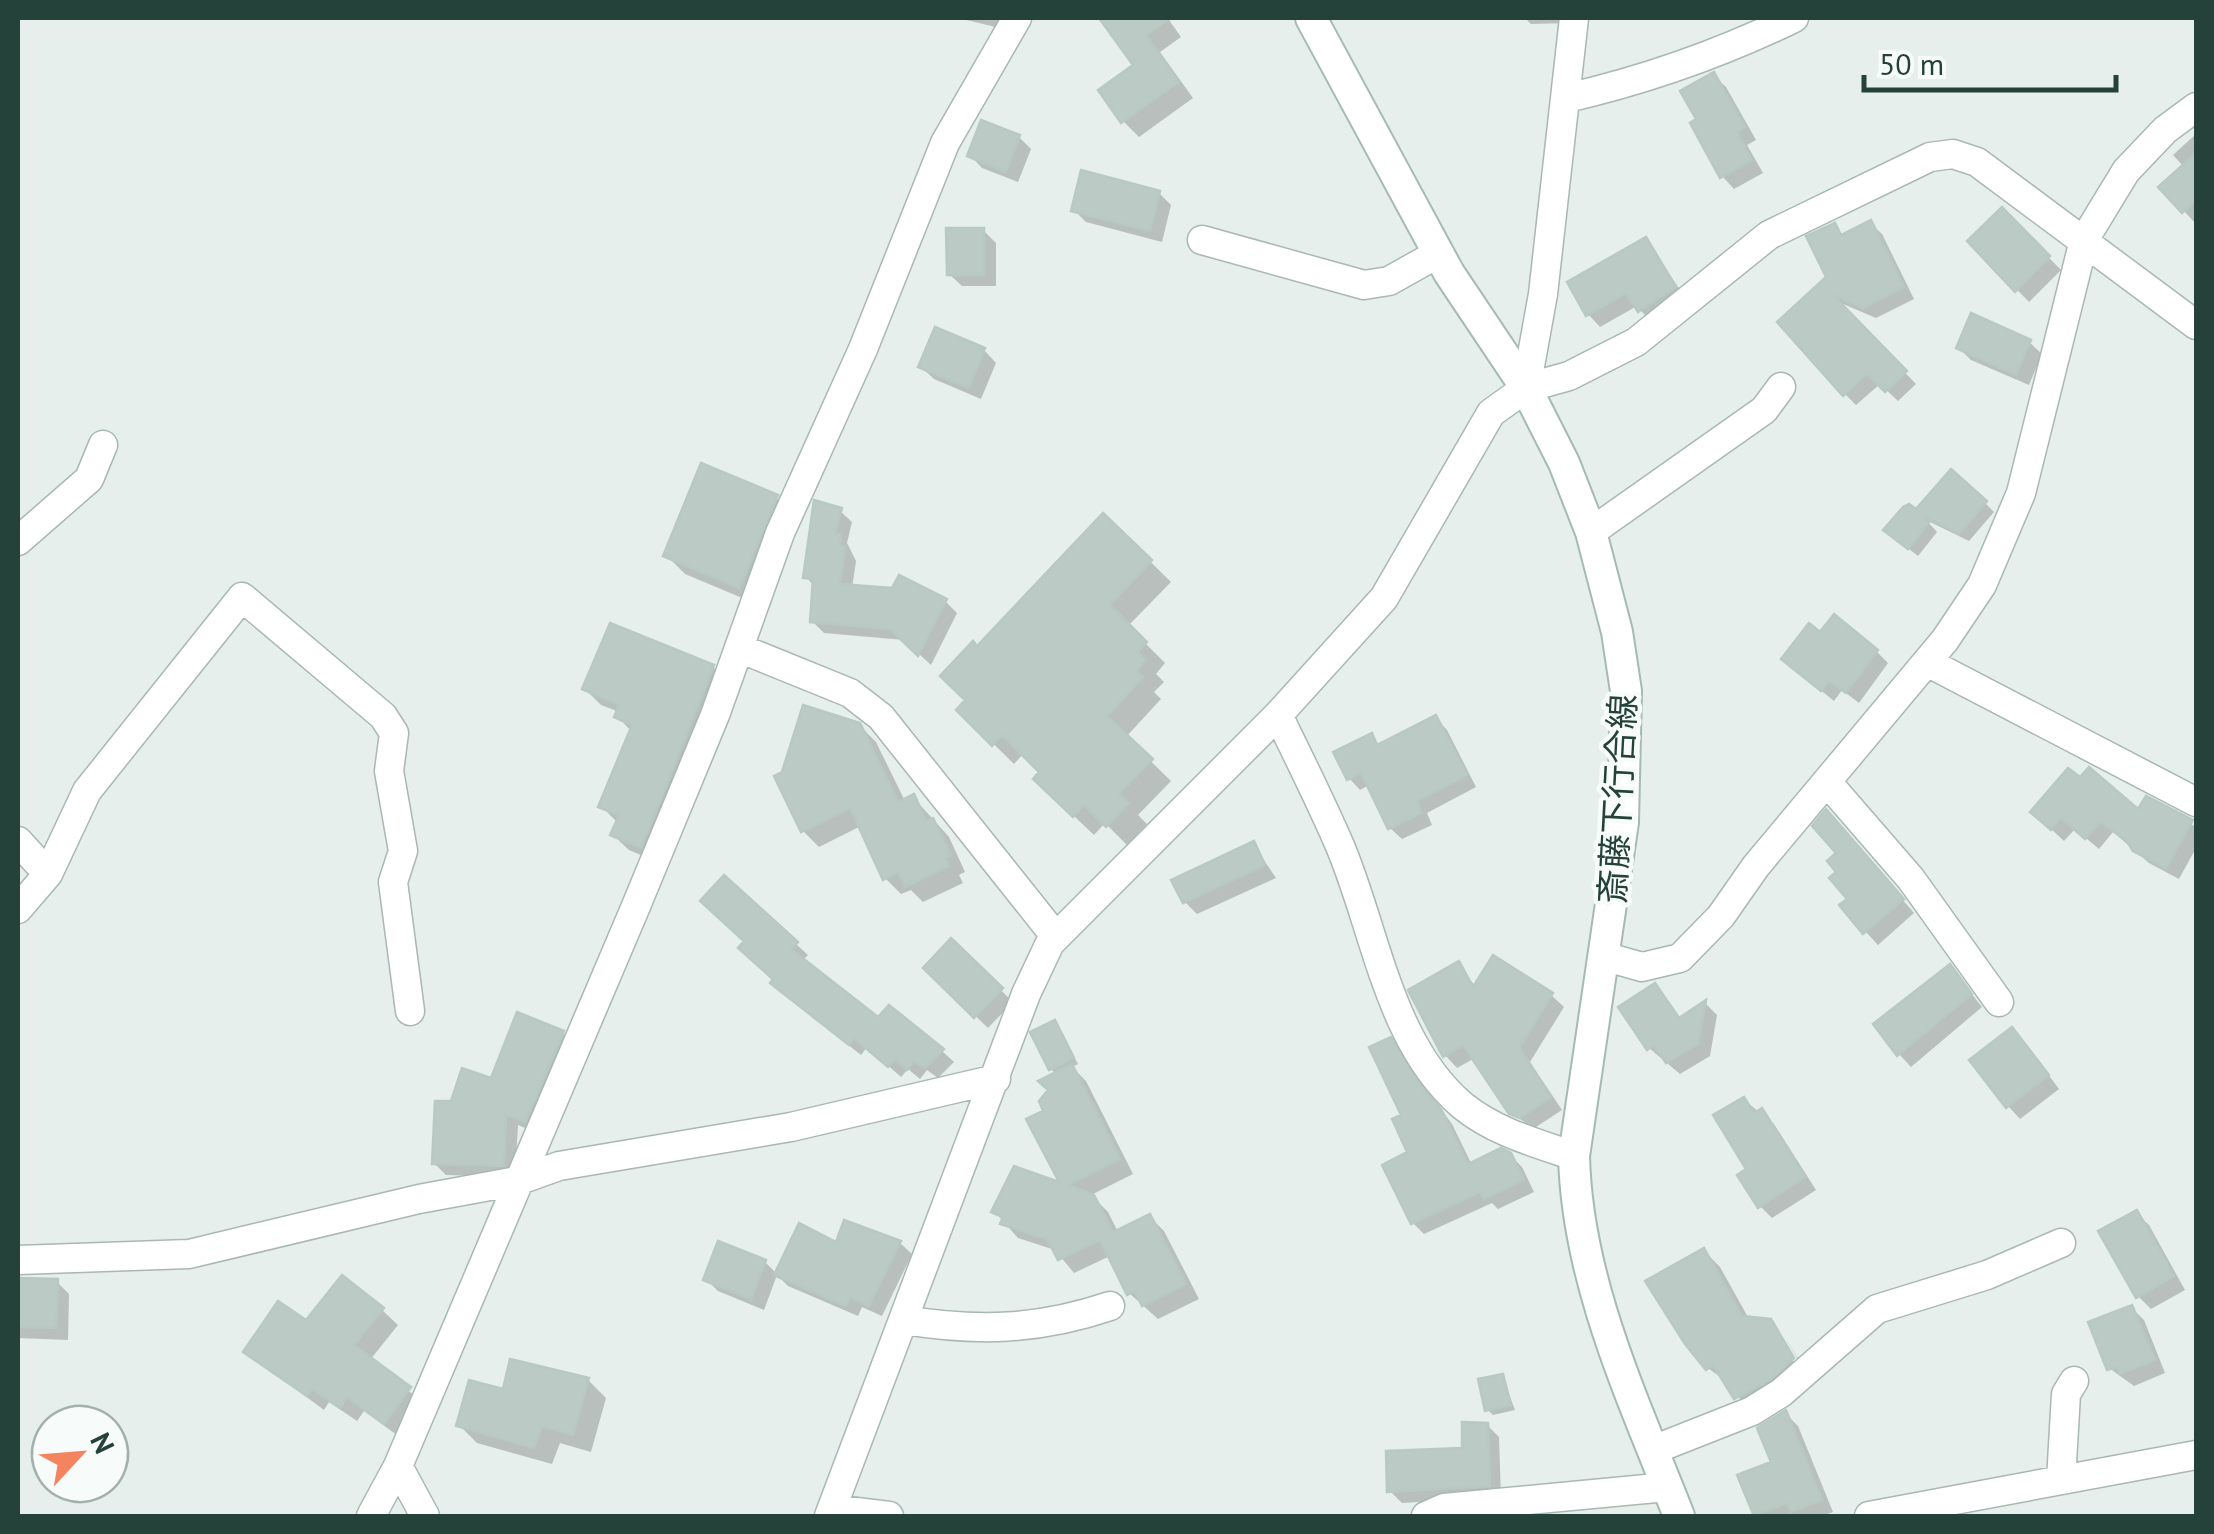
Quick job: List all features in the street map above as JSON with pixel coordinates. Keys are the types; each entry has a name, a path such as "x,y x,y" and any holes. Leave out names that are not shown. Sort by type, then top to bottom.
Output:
{"main road":[{"name":"斎藤下行合線","path":"1311,18 1438,253 1526,388 1564,463 1591,532 1626,690 1623,822 1574,1156 1581,1233 1606,1328 1679,1516"}],"street":[{"path":"371,1516 398,1466 643,889 780,534 863,349 945,143 1017,18"},
{"path":"1526,388 1543,294 1574,18"},
{"path":"1566,98 1615,87 1741,44 1794,18"},
{"path":"1603,956 1642,967 1680,958 1721,916 1927,662 1982,585 2004,543 2021,493 2084,240 2126,171 2165,130 2196,107"},
{"path":"889,1516 831,1513 1026,994 1056,937 1278,714 1384,598 1491,413 1526,388 1569,376 1624,349 1769,235 1930,158 1953,154 1977,162 2196,325"},
{"path":"1202,240 1364,285 1390,281 1438,253"},
{"path":"1591,532 1764,410 1781,388"},
{"path":"18,541 88,479 103,445"},
{"path":"18,909 48,874 87,791 242,596 383,716 394,733 388,771 403,851 392,882 410,1010"},
{"path":"738,648 850,693 882,717 1056,937"},
{"path":"1927,662 2196,802"},
{"path":"1278,714 1341,848 1397,1005 1436,1079 1464,1107 1509,1134 1574,1156"},
{"path":"1827,782 1911,879 2000,1002"},
{"path":"18,841 48,874"},
{"path":"18,1260 189,1254 419,1198 517,1181 559,1166 791,1127 996,1078"},
{"path":"1653,1450 1752,1412 1877,1309 1987,1275 2061,1243"},
{"path":"904,1320 950,1327 1017,1326 1058,1323 1110,1306"},
{"path":"2061,1480 2066,1394 2074,1381"},
{"path":"1869,1516 2196,1455"},
{"path":"398,1466 425,1516"},
{"path":"1426,1516 1444,1508 1667,1487"}],"building":[{"path":"1099,18 1171,18 1146,35 1179,82 1121,123 1098,90 1133,65"},
{"path":"1714,72 1745,127 1737,132 1752,160 1720,178 1690,123 1696,119 1680,91"},
{"path":"981,120 1020,135 1006,172 967,156"},
{"path":"2196,153 2196,200 2182,213 2158,187"},
{"path":"1081,170 1160,191 1150,231 1071,211"},
{"path":"2002,207 2050,256 2015,292 1967,241"},
{"path":"1871,220 1904,287 1863,308 1833,295 1907,371 1885,392 1867,374 1843,396 1777,322 1826,277 1806,236 1835,223 1841,235"},
{"path":"946,228 984,228 984,275 947,275"},
{"path":"1646,237 1676,287 1638,312 1626,293 1586,316 1567,282"},
{"path":"1971,313 2031,340 2016,375 1956,348"},
{"path":"935,327 985,348 969,388 918,367"},
{"path":"701,463 778,495 739,588 663,556"},
{"path":"1951,469 1987,501 1959,534 1924,516 1930,521 1908,549 1883,530 1903,507 1909,504 1916,509"},
{"path":"814,500 842,508 835,534 841,534 840,546 845,547 840,584 892,588 899,575 947,599 918,656 890,629 810,622 813,579 803,578"},
{"path":"1103,513 1152,560 1110,605 1147,642 1137,652 1146,660 1136,671 1143,677 1107,716 1153,759 1119,794 1129,803 1106,827 1084,805 1073,817 1033,779 1039,772 1002,735 992,746 956,710 965,700 940,676 973,641 977,646"},
{"path":"1834,614 1878,650 1846,693 1829,681 1821,691 1781,659 1809,623 1820,632"},
{"path":"610,623 714,665 641,848 610,835 619,815 598,807 632,725 614,717 619,705 582,689"},
{"path":"803,705 860,723 898,802 914,794 926,821 933,818 951,855 945,858 949,866 905,887 898,872 883,880 850,808 801,832 774,776 782,772"},
{"path":"1436,715 1467,775 1417,801 1422,813 1388,829 1361,773 1347,780 1333,752 1372,733 1377,745"},
{"path":"2089,767 2138,809 2146,796 2193,820 2166,868 2133,851 2126,840 2100,822 2085,839 2061,818 2051,830 2030,812 2068,768 2080,777"},
{"path":"1826,809 1904,899 1863,934 1839,905 1847,899 1829,878 1836,872 1827,861 1836,853 1812,826"},
{"path":"1254,841 1265,865 1183,903 1171,880"},
{"path":"724,875 798,942 791,949 878,1017 889,1005 944,1049 925,1068 914,1061 907,1070 895,1059 888,1067 854,1038 849,1045 770,983 773,979 738,948 744,941 700,901"},
{"path":"951,938 1003,988 974,1018 923,968"},
{"path":"1493,955 1553,993 1519,1048 1551,1097 1520,1118 1509,1114 1463,1045 1443,1057 1408,990 1459,961 1473,987"},
{"path":"1950,964 1972,994 1897,1056 1873,1024"},
{"path":"1655,983 1679,1018 1706,1000 1698,1044 1666,1063 1654,1045 1647,1050 1618,1007"},
{"path":"517,1012 564,1031 525,1122 506,1115 504,1166 432,1164 435,1101 451,1101 462,1068 491,1078"},
{"path":"1055,1020 1074,1058 1049,1070 1030,1032"},
{"path":"2012,1027 2049,1075 2006,1108 1969,1060"},
{"path":"1391,1037 1424,1090 1441,1109 1468,1164 1501,1148 1511,1153 1524,1180 1484,1199 1480,1192 1411,1224 1382,1165 1407,1152 1392,1119 1401,1115 1369,1047"},
{"path":"1072,1064 1120,1159 1068,1185 1094,1195 1113,1232 1150,1214 1186,1284 1142,1306 1135,1291 1127,1295 1100,1240 1058,1260 1047,1239 1000,1224 1003,1217 991,1212 1014,1166 1059,1182 1026,1119 1043,1111 1039,1101 1048,1090 1038,1081"},
{"path":"1744,1097 1754,1113 1762,1108 1805,1177 1758,1208 1737,1175 1746,1169 1713,1115"},
{"path":"2137,1210 2174,1276 2136,1298 2098,1231"},
{"path":"844,1220 901,1241 869,1306 850,1297 846,1306 774,1275 799,1223 836,1242"},
{"path":"718,1241 766,1260 751,1299 703,1280"},
{"path":"1704,1248 1742,1316 1771,1319 1794,1358 1771,1379 1734,1399 1713,1365 1706,1370 1685,1344 1645,1281"},
{"path":"342,1275 384,1308 354,1345 411,1387 384,1424 347,1397 340,1408 312,1389 307,1396 243,1352 278,1301 306,1320"},
{"path":"18,1278 58,1279 56,1328 18,1327"},
{"path":"2132,1305 2155,1360 2120,1374 2117,1367 2107,1370 2088,1322"},
{"path":"510,1359 589,1378 573,1435 542,1426 534,1448 456,1426 469,1380 503,1389"},
{"path":"1503,1374 1511,1405 1485,1411 1478,1379"},
{"path":"1786,1410 1822,1500 1791,1512 1787,1503 1754,1516 1737,1475 1771,1462 1757,1428"},
{"path":"1462,1422 1488,1423 1490,1486 1387,1492 1386,1451 1462,1448"}]}
